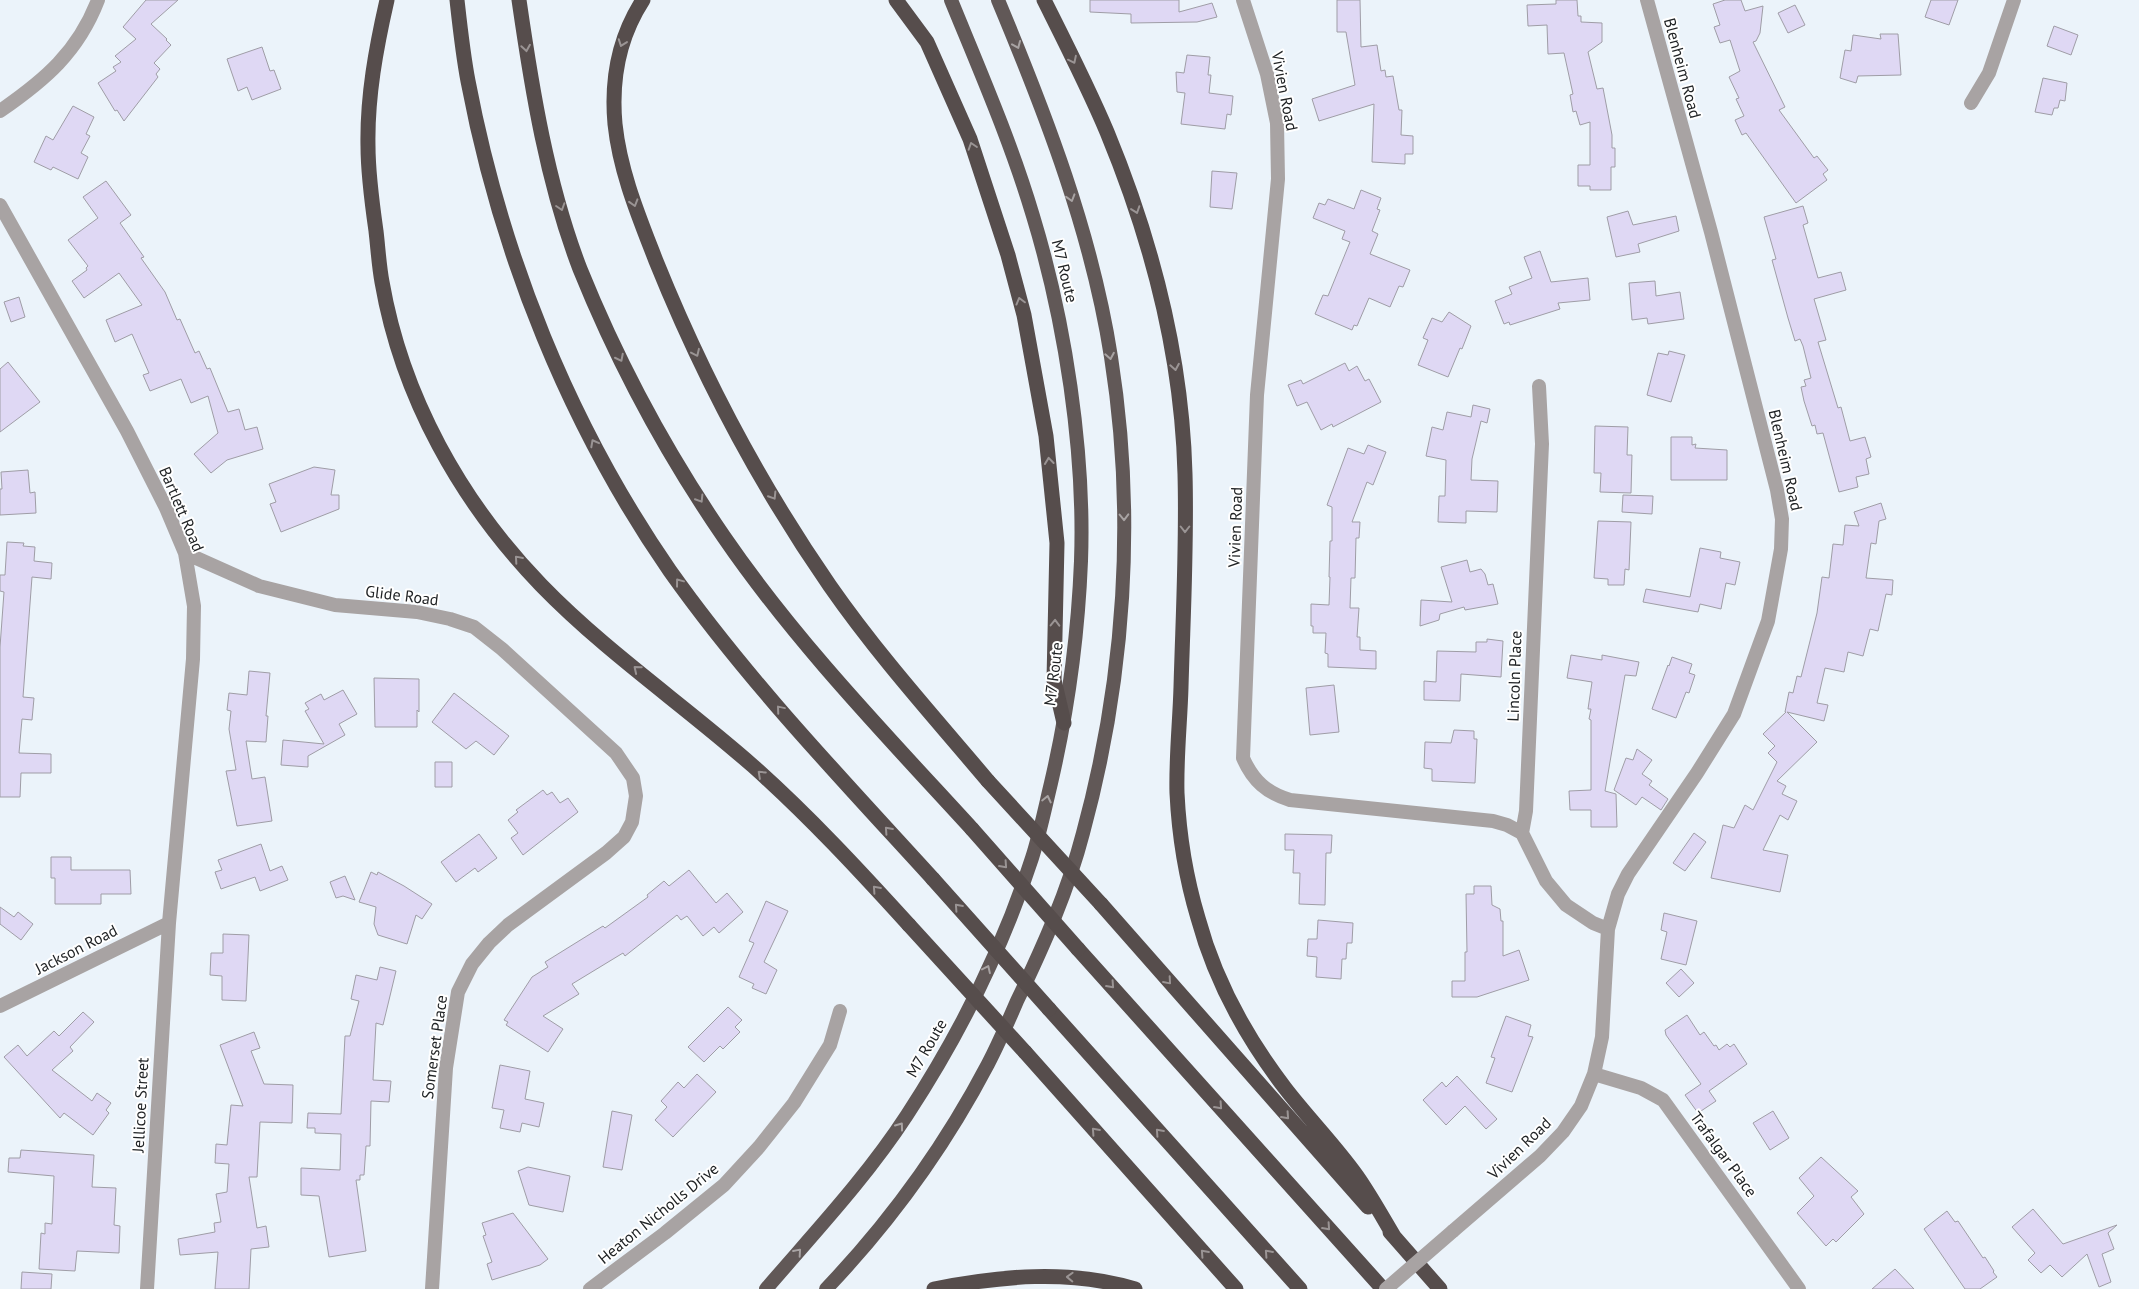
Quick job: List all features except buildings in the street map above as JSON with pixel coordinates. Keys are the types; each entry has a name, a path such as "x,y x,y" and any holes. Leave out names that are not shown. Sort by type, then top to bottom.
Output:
{"highway":[{"path":"388,0 375,57 368,146 371,192 382,283 396,341 416,396 434,438 461,486 495,532 542,586 602,640 753,766 832,840 1025,1052 1236,1289"},
{"path":"457,0 468,81 493,190 524,288 561,380 612,477 670,570 729,649 804,737 1300,1289"},
{"path":"519,0 530,76 554,184 577,258 616,351 659,434 724,537 786,619 854,699 1384,1289"},
{"path":"644,0 633,16 619,50 614,83 615,124 623,167 636,211 676,310 718,400 759,474 829,585 883,658 988,781 1101,904 1440,1289"},
{"path":"896,0 927,42 970,139 1008,254 1024,315 1046,436 1057,543 1054,680 1064,723"},
{"name":"M7 Route","path":"766,1289 862,1177 901,1124 965,1016 1010,919 1033,856 1064,723 1072,664 1081,560 1081,487 1067,369 1054,298 1033,216 1003,126 951,0"},
{"name":"M7 Route","path":"826,1289 854,1259 918,1177 952,1127 988,1063 1048,935 1083,835 1112,703 1124,560 1124,498 1111,358 1096,284 1055,146 998,0"},
{"path":"1044,0 1091,97 1126,182 1147,245 1166,314 1178,384 1185,470 1186,554 1177,793 1187,876 1198,918 1212,961 1229,1002 1253,1043 1285,1088 1357,1176 1395,1238"},
{"path":"934,1289 984,1279 1035,1276 1081,1278 1135,1289"}],"street":[{"path":"0,111 32,89 68,55 92,15 98,0"},
{"name":"Vivien Road","path":"1243,0 1267,74 1277,123 1278,180 1257,395 1243,758 1249,772 1259,785 1275,796 1290,800 1408,814 1493,820 1522,833"},
{"name":"Blenheim Road","path":"1608,930 1618,894 1628,874 1697,774 1734,714 1768,621 1781,549 1782,519 1777,490 1711,232 1647,0"},
{"path":"1970,103 1989,73 2014,0"},
{"name":"Bartlett Road","path":"0,205 127,431 166,508 185,552 194,606 193,658 169,923"},
{"name":"Lincoln Place","path":"1522,833 1526,811 1542,444 1539,386"},
{"name":"Glide Road","path":"185,552 259,586 336,605 417,612 450,619 474,628 502,649 616,753 633,778 636,796"},
{"name":"Somerset Place","path":"432,1289 446,1068 458,992 472,964 489,943 508,925 606,853 624,837 632,822 636,796"},
{"path":"1522,833 1546,882 1561,899 1593,923 1608,930"},
{"name":"Jackson Road","path":"0,1006 169,923"},
{"name":"Jellicoe Street","path":"147,1289 169,923"},
{"name":"Vivien Road","path":"1384,1289 1540,1156 1563,1132 1581,1106 1594,1074 1602,1037 1608,930"},
{"name":"Heaton Nicholls Drive","path":"590,1289 665,1233 724,1185 759,1147 794,1103 830,1045 840,1011"},
{"name":"Trafalgar Place","path":"1594,1074 1642,1088 1663,1100 1799,1289"}]}
